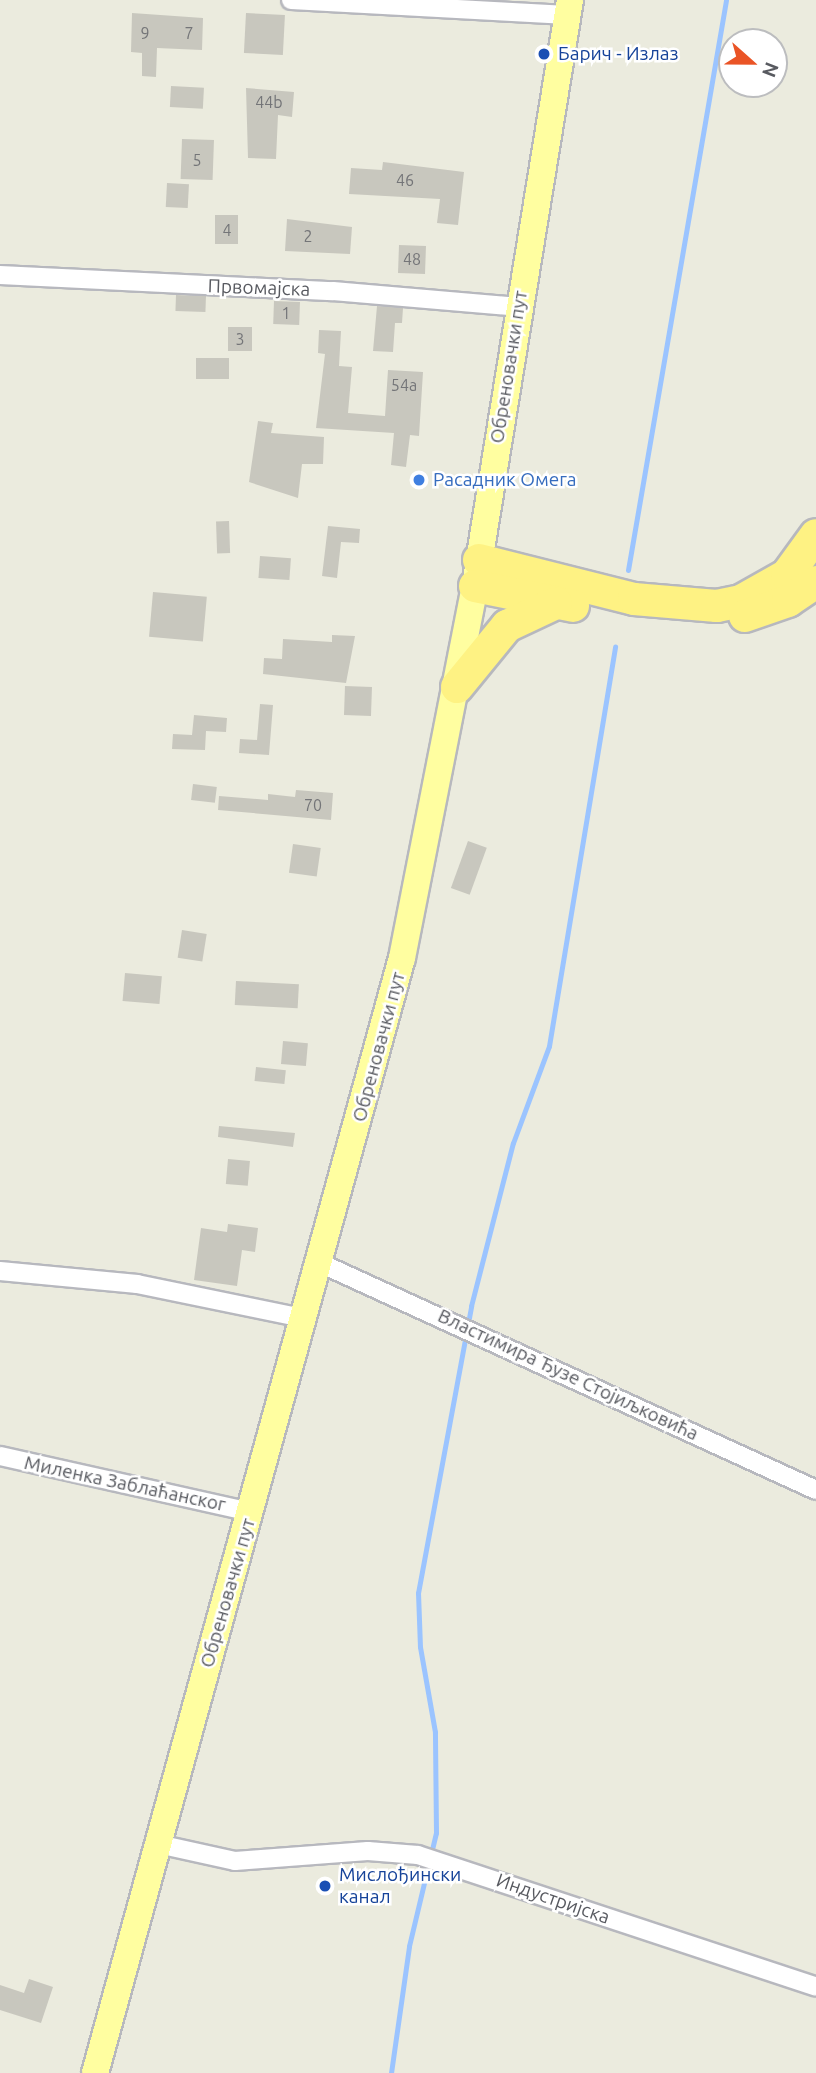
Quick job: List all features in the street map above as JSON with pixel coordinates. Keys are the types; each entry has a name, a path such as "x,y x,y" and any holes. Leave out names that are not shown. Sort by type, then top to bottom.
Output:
{"highway":[{"path":"477,573 634,599 717,606 741,601 787,575 816,536"},
{"path":"477,573 556,603 670,620 729,619 769,610 816,582"},
{"path":"457,687 507,626 556,603"}],"main road":[{"name":"Обреновачки пут","path":"95,2073 402,958 457,687 569,8"}],"street":[{"path":"291,0 569,8"},
{"name":"Првомајска","path":"0,275 333,291 518,307"},
{"name":"Властимира Ђузе Стојиљковића","path":"320,1263 452,1320 816,1490"},
{"path":"0,1271 137,1284 303,1318"},
{"name":"Миленка Заблаћанског","path":"0,1456 251,1511"},
{"name":"Индустријска","path":"158,1844 226,1860 368,1851 418,1855 443,1861 816,1987"}],"building":[{"path":"132,13 203,18 202,50 157,48 156,77 142,76 142,53 131,52"},
{"path":"246,13 285,15 283,55 244,53"},
{"path":"171,86 204,88 203,109 170,107"},
{"path":"246,88 294,92 292,117 278,115 276,159 248,158"},
{"path":"182,139 214,140 213,180 181,179"},
{"path":"383,162 464,172 458,225 437,223 440,199 349,194 351,168 382,170"},
{"path":"167,183 189,184 188,208 166,207"},
{"path":"215,215 238,215 238,244 215,244"},
{"path":"287,219 352,227 350,254 285,251"},
{"path":"399,245 426,246 425,274 398,273"},
{"path":"176,295 206,296 205,312 175,311"},
{"path":"274,301 300,302 299,325 273,324"},
{"path":"377,306 403,308 402,323 395,323 393,352 373,351"},
{"path":"228,327 252,327 252,351 228,351"},
{"path":"319,330 341,331 339,366 352,367 348,413 385,416 388,370 423,372 419,436 410,435 406,467 391,465 394,433 316,428 325,354 318,353"},
{"path":"196,358 229,358 229,379 196,379"},
{"path":"258,421 273,423 271,433 324,437 323,464 302,464 298,498 249,482"},
{"path":"216,521 229,521 230,553 217,553"},
{"path":"328,526 360,529 359,543 341,542 337,578 322,576"},
{"path":"260,556 291,558 289,580 258,578"},
{"path":"153,592 207,597 203,642 149,637"},
{"path":"332,635 355,636 346,683 263,674 264,658 282,659 283,639 332,642"},
{"path":"345,686 372,687 371,716 344,715"},
{"path":"260,704 273,705 269,755 239,753 240,739 257,740"},
{"path":"194,715 227,718 226,732 206,731 205,750 172,749 173,734 192,735"},
{"path":"193,784 217,787 215,803 191,800"},
{"path":"296,790 333,793 331,820 218,810 219,796 268,800 268,794 295,797"},
{"path":"468,841 487,848 470,895 451,888"},
{"path":"293,844 321,848 317,877 289,873"},
{"path":"182,930 207,934 202,962 178,958"},
{"path":"125,973 162,976 159,1004 123,1001"},
{"path":"236,981 299,984 298,1008 235,1005"},
{"path":"283,1041 308,1043 306,1066 281,1064"},
{"path":"256,1067 286,1070 284,1084 255,1081"},
{"path":"219,1126 295,1133 293,1147 218,1137"},
{"path":"228,1159 250,1161 248,1186 226,1184"},
{"path":"228,1224 258,1228 255,1252 242,1250 237,1286 194,1280 201,1228 227,1232"},
{"path":"29,1979 53,1987 41,2023 0,2010 0,1985 24,1993"}],"waterway":[{"path":"628,570 726,0"},
{"path":"391,2073 409,1946 436,1833 435,1732 420,1647 418,1593 471,1306 513,1143 549,1046 615,646"}],"place":[{"name":"Барич - Излаз","path":"544,54"},
{"name":"Расадник Омега","path":"419,480"},
{"name":"Мислођински канал","path":"325,1886"}]}
